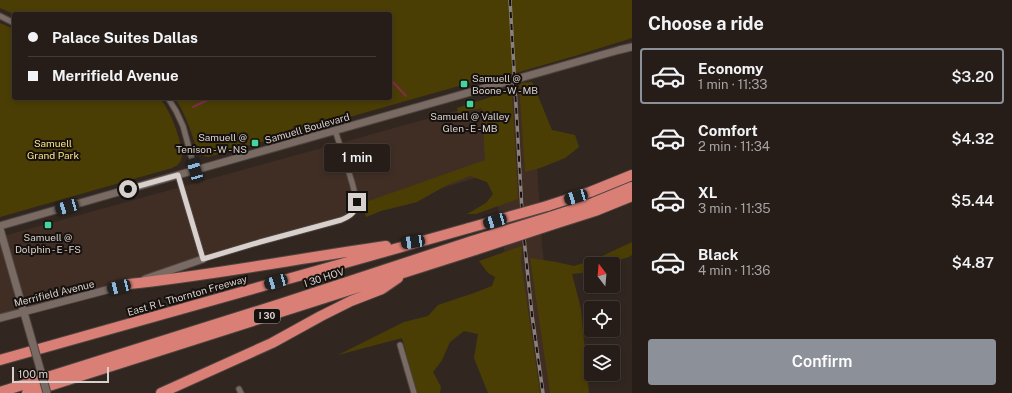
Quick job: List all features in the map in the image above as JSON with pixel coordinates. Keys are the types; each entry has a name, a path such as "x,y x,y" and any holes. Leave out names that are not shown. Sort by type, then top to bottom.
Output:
{"highway":[{"name":"East R L Thornton Freeway","path":"0,362 27,353 547,206 590,192 632,175"},
{"path":"551,221 632,187"},
{"name":"I 30","path":"27,393 408,272 474,246 551,221 595,211 632,196"},
{"path":"129,284 173,279 427,240"},
{"name":"I 30 HOV","path":"0,392 280,304 474,246"},
{"path":"161,393 272,342 351,301 382,289 408,272"}],"main road":[{"name":"Samuell Boulevard","path":"0,228 195,170 632,46"},
{"path":"0,228 47,393"},
{"name":"Merrifield Avenue","path":"0,318 129,284 203,259"}],"street":[{"path":"0,16 12,22"},
{"path":"169,100 176,111 182,126 195,170"},
{"name":"Merrifield Avenue","path":"203,259 341,220 354,212 357,202 335,130"},
{"path":"178,175 203,259"},
{"path":"400,345 414,393"}],"shaded area":[{"path":"532,86 542,245 547,292 551,393 529,393 504,249 495,186 495,172 0,323 0,237 492,101 499,96"}],"green space":[{"path":"0,0 632,0 632,38 505,76 494,76 208,157 202,155 197,150 189,126 176,100 392,100 392,12 12,13 0,8"},
{"name":"Samuell Grand Park","path":"0,23 12,28 12,100 161,100 178,134 182,155 181,160 177,165 172,168 0,217"},
{"path":"532,82 552,130 575,135 579,147 565,158 525,172 519,83"},
{"path":"512,90 518,199 476,214 467,214 486,203 493,194 487,182 470,176 447,185 417,202 381,211 366,217 363,203 485,160 482,108 458,113 457,108"},
{"path":"632,242 632,255 629,257 620,260 620,257 600,257"},
{"path":"522,246 521,262 540,393 488,393 474,358 478,334 464,331 450,342 442,360 433,372 441,387 440,393 417,393 402,338 338,355 404,322 428,316 438,305 492,286 495,277 488,273 479,261"},
{"path":"530,258 574,266 584,263 584,273 572,274 581,309 584,345 584,381 588,381 589,393 550,393"}],"waterway":[{"path":"392,81 406,96"},
{"path":"193,107 208,100"}],"railway":[{"path":"510,0 523,229 532,315 543,393"}],"place":[{"name":"Samuell @ Boone - W - MB","path":"464,84"},
{"name":"Samuell @ Valley Glen - E - MB","path":"470,104"},
{"name":"Samuell @ Tenison - W - NS","path":"255,143"},
{"name":"Samuell @ Dolphin - E - FS","path":"48,225"}],"route":[{"path":"128,189 178,175 203,259 341,220 354,212 357,202"}]}
